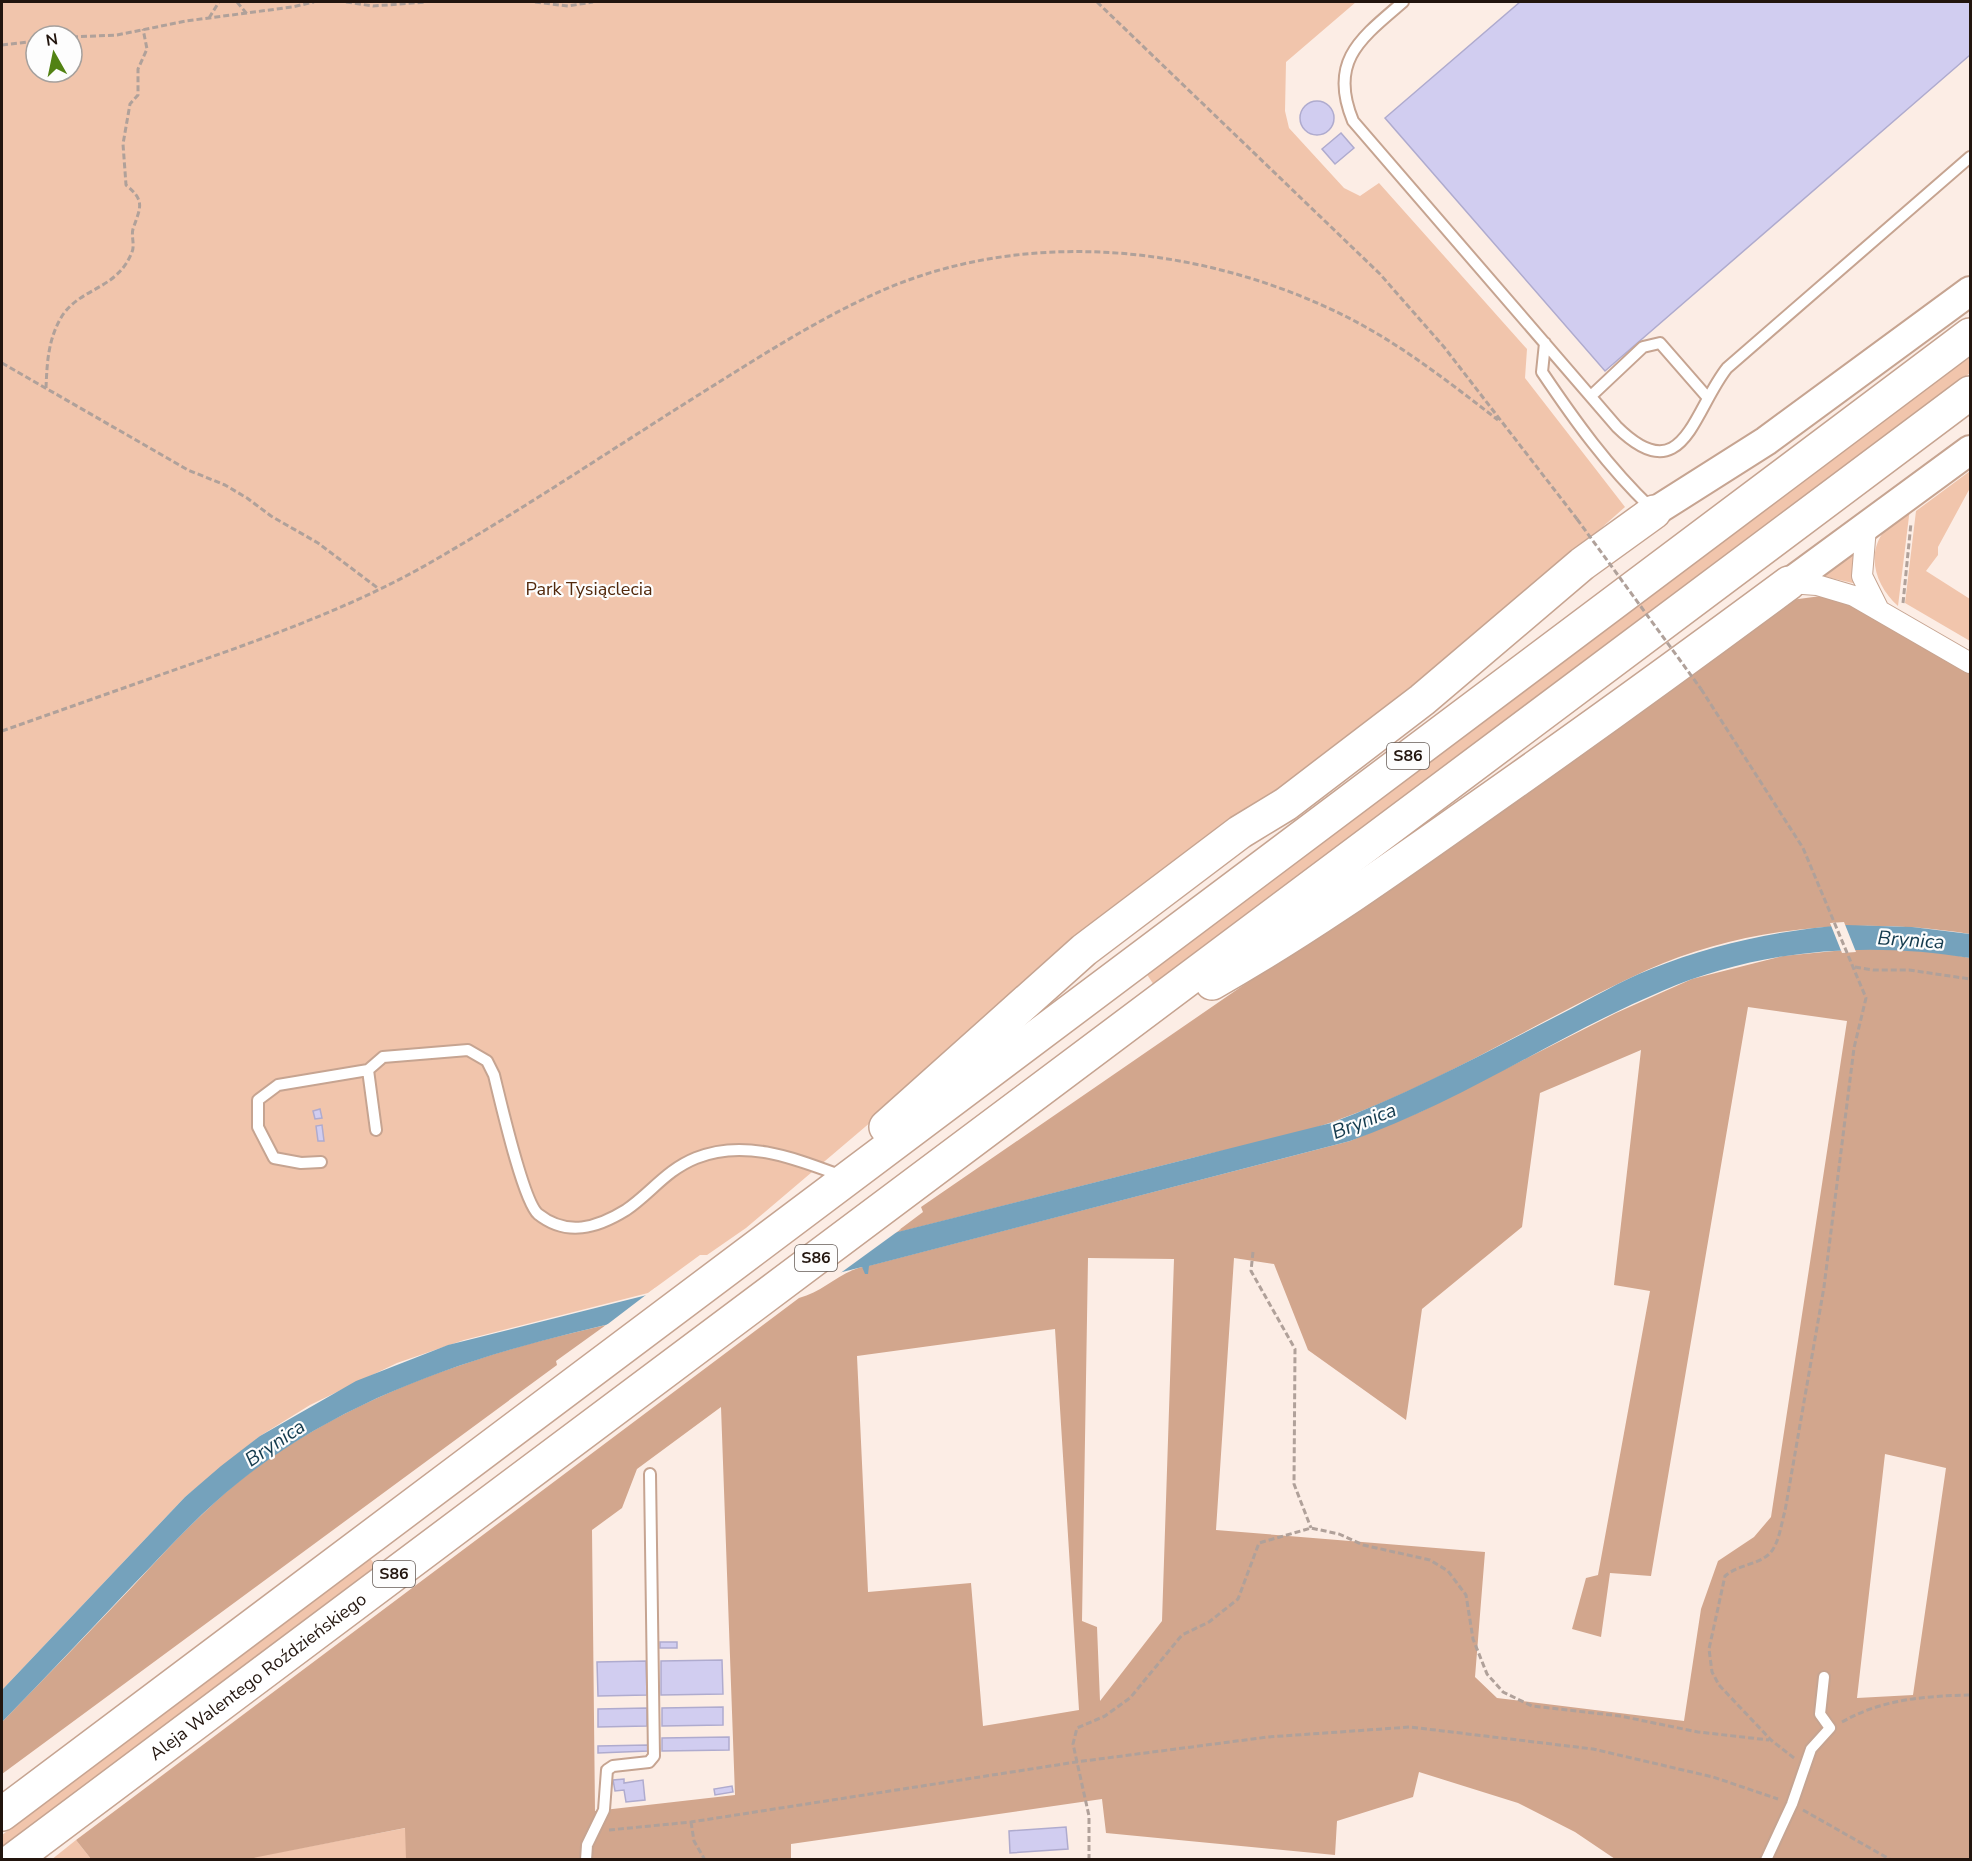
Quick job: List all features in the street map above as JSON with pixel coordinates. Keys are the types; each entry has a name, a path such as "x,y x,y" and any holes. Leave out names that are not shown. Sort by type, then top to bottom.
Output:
{"highway":[{"name":"S86","path":"2,1814 1971,335"},
{"name":"S86","path":"1098,1047 1971,393"},
{"path":"848,1179 893,1119 1084,950 1240,832 1286,804 1404,714 1582,564 1654,512"},
{"path":"1098,1047 1280,945 1590,729 1789,583"},
{"name":"Aleja Walentego Roździeńskiego","path":"14,1860 1098,1047"}],"main road":[{"path":"1654,512 1766,441 1971,291"},
{"path":"1789,583 1971,450"}],"street":[{"path":"1866,527 1862,576 1879,610"},
{"path":"1789,583 1817,585 1854,596 1971,663"}],"lane":[{"path":"1402,2 1355,44 1344,74 1343,90 1350,114 1362,133 1591,396 1635,445 1647,451 1661,452 1685,440 1727,368 1971,157"},
{"path":"1545,343 1542,372 1590,442 1622,480 1654,512"},
{"path":"1591,396 1642,347 1660,343 1708,398"},
{"path":"321,1162 301,1163 274,1158 258,1127 258,1100 278,1085 368,1070 383,1057 468,1050 488,1061 494,1075 520,1176 536,1213 567,1230 590,1227 627,1209 659,1180 696,1158 718,1154 774,1152 848,1179"},
{"path":"368,1070 376,1130"},
{"path":"586,1860 588,1845 604,1810 607,1770 613,1767 649,1762 654,1756 650,1474"},
{"path":"1766,1860 1792,1804 1811,1749 1830,1728 1820,1714 1824,1677"}],"path":[{"path":"208,18 219,2"},
{"path":"237,2 247,14"},
{"path":"84,36 117,35 314,2"},
{"path":"346,2 373,6 426,2"},
{"path":"536,2 568,6 593,2"},
{"path":"1097,2 1380,274 1444,347 1498,420 1577,519 1701,689 1803,848 1855,967 1866,998 1854,1048 1824,1287 1785,1511 1775,1543 1768,1555 1733,1569 1725,1576 1708,1662 1719,1685 1771,1740 1784,1748 1804,1768"},
{"path":"46,388 49,349 62,316 79,298 110,283 133,251 133,230 141,211 137,194 126,184 123,144 130,104 138,96 138,69 147,49 143,30"},
{"path":"2,45 24,42"},
{"path":"2,731 334,612 418,569 518,509 806,328 885,289 963,266 1001,258 1064,252 1125,253 1170,259 1230,272 1317,303 1351,319 1427,366 1498,420"},
{"path":"2,363 188,470 225,485 247,498 318,543 379,589"},
{"path":"1903,604 1912,519"},
{"path":"1855,967 1873,970 1909,970 1971,979"},
{"path":"1253,1252 1251,1271 1295,1349 1294,1484 1311,1528"},
{"path":"1089,1860 1089,1816 1073,1744 1077,1728 1105,1716 1130,1698 1182,1635 1209,1622 1238,1599 1259,1543 1311,1528 1339,1534 1363,1545 1430,1560 1448,1572 1466,1596 1473,1639 1486,1674 1503,1692 1532,1706 1620,1716 1698,1732 1771,1740"},
{"path":"1830,1728 1858,1713 1900,1699 1971,1695"},
{"path":"596,1829 601,1831 691,1822 1076,1762 1268,1737 1410,1727 1593,1749 1713,1777 1792,1804 1892,1860"},
{"path":"691,1822 694,1842 705,1860"}],"green space":[{"name":"Park Tysiąclecia","path":"2,2 1356,2 1286,62 1285,111 1289,128 1344,188 1360,196 1379,183 1527,349 1525,378 1625,507 1446,666 978,1031 746,1228 707,1255 700,1255 648,1293 464,1340 397,1363 310,1405 260,1436 185,1497 2,1690"},
{"path":"1970,354 1970,373 1154,985 1146,973"},
{"path":"1970,471 1970,488 1938,547 1938,555 1926,571 1970,599 1970,641 1905,603 1916,511"},
{"path":"1910,508 1898,606 1885,591 1876,573 1875,553 1885,530"},
{"path":"1854,551 1857,584 1822,576"},
{"path":"369,1557 376,1566 3,1848 2,1835"},
{"path":"406,1828 406,1859 243,1859"},
{"path":"76,1840 91,1859 51,1860"}],"shaded area":[{"path":"1821,596 1846,601 1970,672 1970,934 1889,926 1848,926 1765,934 1725,943 1647,970 1415,1088 1318,1127 895,1233 923,1212 921,1207 1501,808 1791,600"},
{"path":"1865,948 1937,952 1970,958 1970,1859 1615,1859 1575,1832 1518,1803 1419,1772 1413,1797 1337,1821 1335,1855 1106,1833 1102,1799 791,1844 791,1860 406,1859 405,1828 243,1860 91,1859 76,1840 799,1298 845,1274 862,1267 868,1273 868,1266 1350,1141 1420,1112 1616,1013 1692,979 1783,956","holes":["1748,1007 1847,1021 1771,1517 1754,1537 1718,1561 1701,1609 1684,1721 1497,1698 1475,1677 1485,1552 1216,1530 1234,1258 1274,1264 1308,1350 1406,1420 1422,1309 1522,1227 1540,1093 1641,1050 1614,1285 1650,1291 1598,1575 1586,1578 1572,1629 1601,1637 1610,1573 1651,1576","1088,1258 1174,1259 1162,1621 1100,1701 1097,1627 1082,1621","1055,1329 1079,1710 983,1726 971,1583 868,1592 857,1356","721,1407 735,1795 595,1811 592,1530 622,1508 637,1469","1885,1454 1946,1468 1913,1695 1857,1698"]},
{"path":"606,1325 556,1361 557,1365 2,1774 2,1722 184,1532 237,1483 278,1453 321,1427 366,1403 412,1383 508,1350"}],"water":[{"name":"Brynica","path":"1846,925 1912,927 1970,934 1970,958 1892,950 1853,950 1814,952 1737,966 1662,991 1584,1028 1430,1108 1350,1141 869,1266 868,1274 865,1274 862,1267 538,1342 458,1366 381,1396 308,1434 225,1494 172,1545 2,1722 2,1690 185,1497 260,1436 356,1381 448,1345 1331,1123 1419,1085 1651,969 1723,945 1796,930"}],"pier":[{"path":"1844,922 1856,952 1842,953 1830,923"},
{"path":"901,1229 835,1277 600,1330 655,1288"}],"building":[{"path":"1520,2 1970,2 1970,55 1605,371 1385,118"},
{"path":"1317,101 1329,106 1334,118 1329,130 1317,135 1305,130 1300,118 1305,106"},
{"path":"1341,133 1354,148 1335,164 1322,149"},
{"path":"320,1109 322,1118 315,1119 313,1111"},
{"path":"322,1125 324,1141 318,1141 316,1126"},
{"path":"660,1642 677,1642 677,1648 660,1648"},
{"path":"722,1660 723,1694 661,1695 661,1661"},
{"path":"646,1661 647,1695 598,1696 597,1662"},
{"path":"723,1707 723,1725 662,1726 662,1708"},
{"path":"647,1708 647,1726 598,1727 598,1709"},
{"path":"729,1737 729,1750 662,1751 662,1738"},
{"path":"648,1745 648,1751 598,1753 598,1746"},
{"path":"624,1779 624,1783 643,1780 645,1800 626,1802 624,1790 615,1791 613,1780"},
{"path":"732,1786 733,1792 715,1795 714,1789"},
{"path":"1066,1827 1068,1849 1010,1853 1009,1831"}]}
